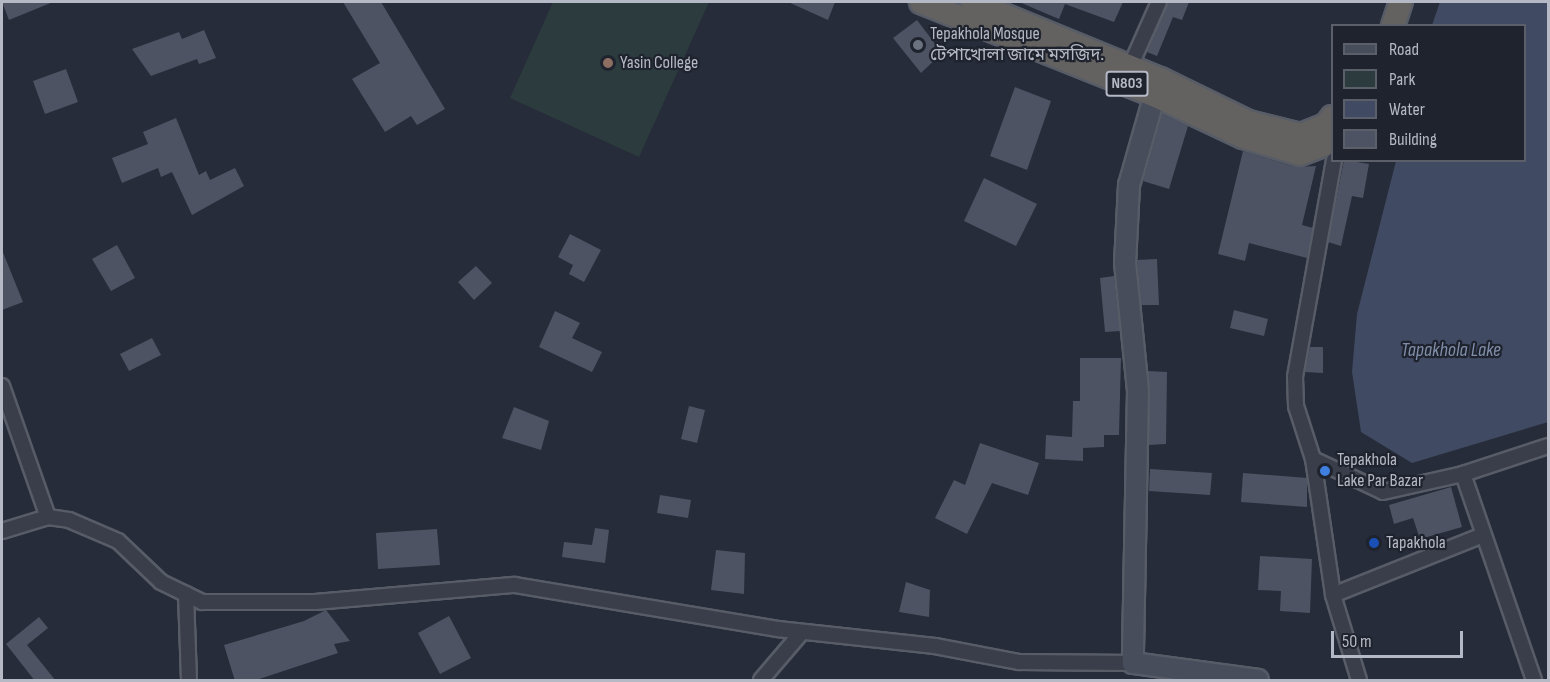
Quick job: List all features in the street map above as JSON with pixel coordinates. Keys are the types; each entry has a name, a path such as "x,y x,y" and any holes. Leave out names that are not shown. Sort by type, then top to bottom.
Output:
{"highway":[{"name":"N803","path":"921,2 1248,122 1301,135 1326,125 1331,118"},
{"name":"N803","path":"972,2 1130,67 1157,87 1243,137 1300,154 1331,142"},
{"path":"1378,24 1385,2"},
{"path":"1394,24 1401,2"}],"main road":[{"path":"1157,87 1129,185 1125,264 1138,391 1133,663 1258,681"}],"street":[{"path":"1130,67 1159,2"},
{"path":"1334,162 1295,377 1296,406 1313,459 1333,595 1359,681"},
{"path":"2,386 48,517"},
{"path":"1313,459 1383,492 1463,474 1548,446"},
{"path":"1463,474 1534,681"},
{"path":"2,531 48,517 69,520 118,541 161,582 202,602 315,602 515,585 802,632 935,646 1019,662 1133,663"},
{"path":"1333,595 1483,535"},
{"path":"186,594 189,681"},
{"path":"761,681 802,632"}],"green space":[{"path":"553,2 709,2 639,157 510,98"}],"water":[{"name":"Tapakhola Lake","path":"1440,2 1548,2 1548,422 1412,463 1361,432 1352,372 1357,314 1396,162 1526,162 1526,24 1432,24"}],"building":[{"path":"2,2 53,2 9,20"},
{"path":"343,2 381,2 445,109 417,125 411,116 385,132 352,79 380,63"},
{"path":"788,2 835,2 828,20"},
{"path":"1019,2 1123,2 1114,22 1065,4 1059,19"},
{"path":"1168,2 1189,2 1182,20 1173,17 1157,56 1147,52"},
{"name":"Tepakhola Mosque টেপাখোলা জামে মসজিদ.","path":"917,20 942,53 921,73 893,38"},
{"path":"204,30 216,58 199,64 197,59 151,76 132,49 179,32 182,39"},
{"path":"66,69 78,102 45,114 33,81"},
{"path":"1015,87 1051,101 1027,170 990,156"},
{"path":"1162,114 1188,126 1169,189 1143,181"},
{"path":"176,118 199,175 206,171 210,180 235,168 244,186 192,215 172,172 161,177 158,168 122,183 112,158 148,144 143,132"},
{"path":"1243,151 1296,167 1316,166 1302,225 1313,228 1307,258 1249,243 1245,261 1218,254"},
{"path":"1344,162 1369,164 1363,198 1352,196 1341,246 1328,242"},
{"path":"984,178 1037,204 1016,246 964,221"},
{"path":"570,234 601,250 584,282 569,274 573,265 558,257"},
{"path":"117,245 135,278 111,291 92,259"},
{"path":"2,250 23,302 2,310"},
{"path":"1157,259 1159,305 1141,305 1137,260"},
{"path":"476,266 492,283 474,300 458,282"},
{"path":"1114,276 1120,331 1105,332 1100,278"},
{"path":"1234,310 1268,319 1264,336 1230,328"},
{"path":"555,311 580,323 572,338 602,352 592,372 539,347"},
{"path":"152,338 161,355 129,371 120,354"},
{"path":"1310,347 1323,347 1323,373 1305,372"},
{"path":"1080,358 1121,358 1119,435 1104,435 1104,447 1083,448 1083,461 1045,459 1046,435 1072,437 1073,401 1080,401"},
{"path":"1148,371 1167,372 1166,444 1149,445"},
{"path":"689,406 705,410 697,443 681,439"},
{"path":"514,407 549,421 541,450 502,438"},
{"path":"980,443 1039,463 1028,495 992,483 967,534 935,518 954,480 965,485"},
{"path":"1150,469 1212,473 1210,495 1149,491"},
{"path":"1243,473 1307,478 1307,507 1241,502"},
{"path":"1451,487 1462,527 1420,539 1413,518 1394,524 1389,505"},
{"path":"660,495 691,500 688,518 657,513"},
{"path":"595,528 609,530 605,563 562,557 564,542 592,545"},
{"path":"437,529 440,565 378,569 376,533"},
{"path":"716,550 745,553 744,594 711,590"},
{"path":"1260,556 1312,559 1310,613 1280,611 1281,591 1258,590"},
{"path":"906,582 930,590 929,617 899,612"},
{"path":"326,610 350,641 334,644 338,653 253,681 235,681 224,645 304,621"},
{"path":"449,616 471,658 440,674 418,633"},
{"path":"39,617 48,628 27,645 56,681 35,681 6,644"}],"place":[{"name":"Tepakhola Mosque টেপাখোলা জামে মসজিদ.","path":"918,45"},
{"name":"Yasin College","path":"608,63"},
{"name":"Tepakhola Lake Par Bazar","path":"1325,471"},
{"name":"Tapakhola","path":"1374,543"}]}
